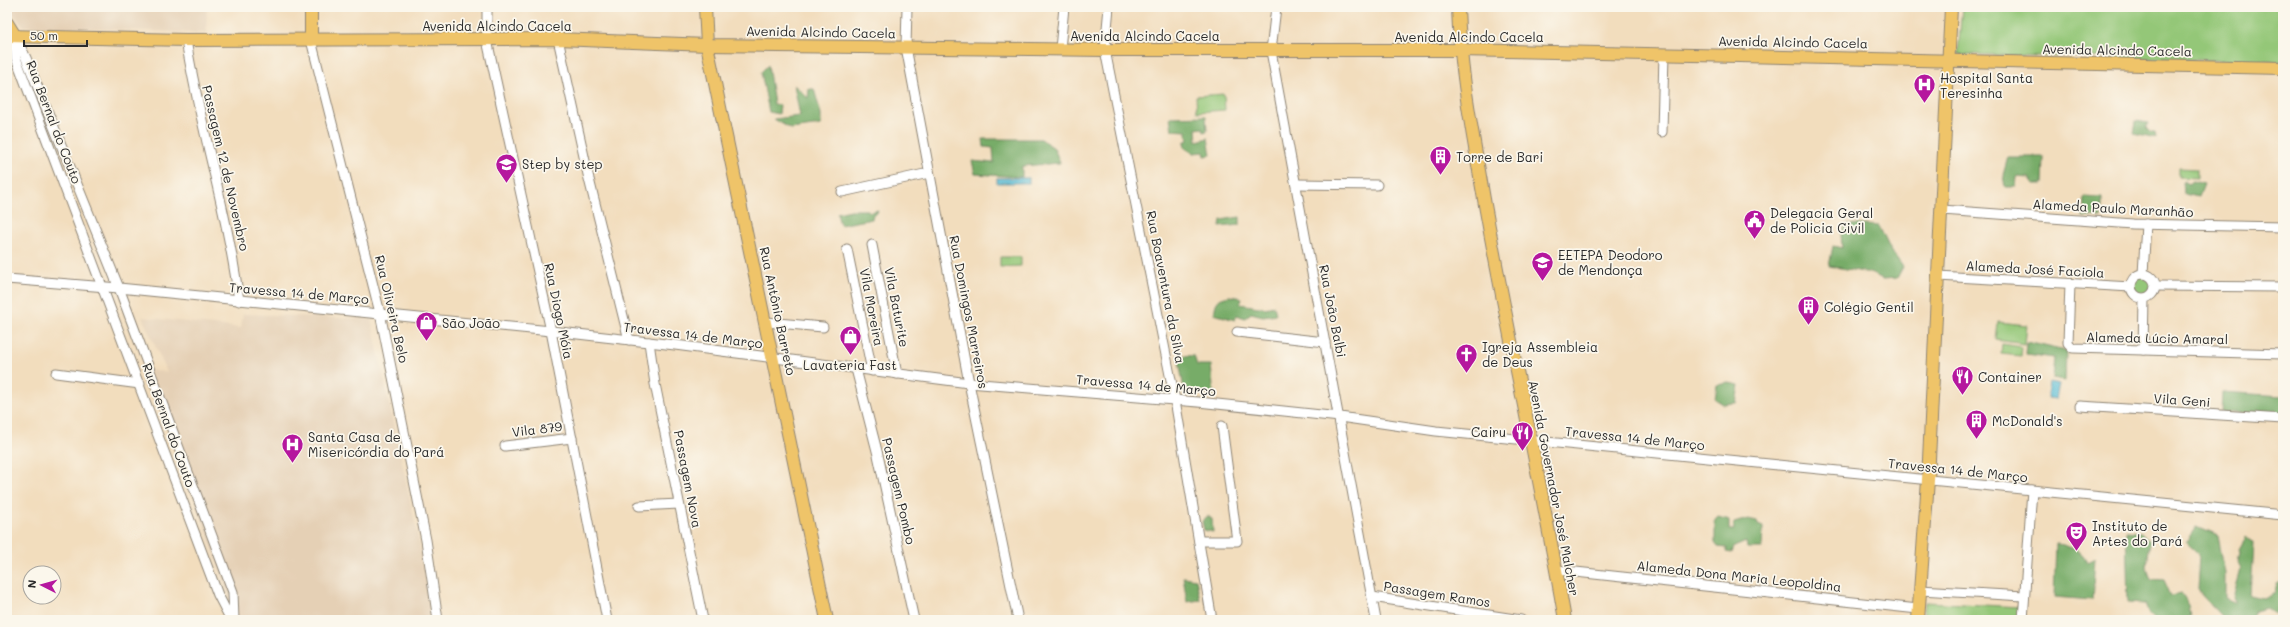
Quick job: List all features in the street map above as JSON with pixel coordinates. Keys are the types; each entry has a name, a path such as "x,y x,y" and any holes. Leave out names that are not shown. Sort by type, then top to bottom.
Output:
{"main road":[{"name":"Rua Oliveira Belo","path":"311,7 311,40"},
{"name":"Rua Antônio Barreto","path":"705,7 707,45 774,358 827,620"},
{"name":"Avenida Governador José Malcher","path":"1458,7 1459,50 1503,308 1533,440 1565,620"},
{"path":"1918,614 1928,480 1950,60 1951,7"},
{"path":"7,23 11,36"},
{"name":"Avenida Alcindo Cacela","path":"11,36 186,40 558,39 707,45 1105,50 1459,50 2283,68"}],"street":[{"name":"Rua Diogo Móia","path":"487,7 487,40 551,331 607,620"},
{"name":"Rua Domingos Marreiros","path":"907,7 906,47 969,383 1018,620"},
{"path":"1060,49 1064,7"},
{"name":"Rua Boaventura da Silva","path":"1109,7 1105,50 1175,400 1212,620"},
{"name":"Rua João Balbi","path":"1276,7 1271,51 1340,417 1376,620"},
{"name":"Rua Bernal do Couto","path":"11,36 16,58 140,384 218,595 232,620"},
{"name":"Rua Bernal do Couto","path":"11,36 26,58 119,288 233,592 232,620"},
{"path":"558,39 589,179 629,340"},
{"name":"Passagem 12 de Novembro","path":"186,40 199,113 229,237 239,301"},
{"name":"Rua Oliveira Belo","path":"311,40 380,313 426,540 438,620"},
{"path":"1662,132 1664,54"},
{"path":"842,192 929,173"},
{"path":"1296,184 1377,184"},
{"name":"Alameda Paulo Maranhão","path":"1942,210 2146,224 2283,227"},
{"path":"2143,274 2146,224"},
{"name":"Vila Baturite","path":"872,245 897,374"},
{"name":"Vila Moreira","path":"847,249 872,370"},
{"path":"2143,274 2154,280 2156,286 2150,297 2144,299 2138,298 2133,293 2131,287 2132,280 2143,274"},
{"name":"Alameda José Faciola","path":"1938,276 2131,287"},
{"name":"Travessa 14 de Março","path":"7,279 119,288 239,301 380,313 649,342 969,383 1175,400 1340,417 1436,430 2283,516"},
{"name":"Alameda Lúcio Amaral","path":"2070,284 2068,337 2071,347 2082,349 2283,354"},
{"path":"2156,286 2283,287"},
{"path":"2143,350 2144,299"},
{"path":"766,322 823,327"},
{"path":"1237,332 1325,342"},
{"name":"Passagem Nova","path":"649,342 655,384 703,620"},
{"name":"Passagem Pombo","path":"856,369 878,455 914,620"},
{"path":"56,373 140,384"},
{"name":"Vila Geni","path":"2080,406 2283,419"},
{"path":"1199,541 1237,541 1222,426"},
{"name":"Vila 879","path":"505,446 572,438"},
{"path":"2023,620 2032,490"},
{"path":"639,506 679,504"},
{"name":"Alameda Dona Maria Leopoldina","path":"1557,570 1918,614"},
{"path":"1920,590 2024,596"},
{"name":"Passagem Ramos","path":"1372,597 1521,620"}],"shaded area":[{"path":"7,7 207,7 206,33 24,26"},
{"name":"Santa Casa de Misericórdia do Pará","path":"243,314 371,319 420,546 433,620 233,620 230,600 150,370 167,372 142,317 241,328"}],"green space":[{"path":"1962,7 2283,7 2283,62 1958,54"},
{"path":"768,65 774,104 780,105 779,114 769,112 761,72"},
{"path":"794,85 808,98 809,89 814,89 821,114 821,125 791,129 774,119 800,116"},
{"path":"1224,94 1225,110 1197,112 1196,96"},
{"path":"1206,116 1207,131 1204,132 1203,128 1196,129 1197,141 1208,138 1211,155 1205,156 1204,152 1193,153 1185,148 1184,142 1188,140 1186,131 1172,130 1170,117"},
{"path":"2136,121 2148,123 2146,127 2151,132 2155,132 2156,138 2134,133"},
{"path":"983,139 1041,139 1054,148 1060,163 1022,166 1022,177 975,174 972,161 994,163 993,148 984,147"},
{"path":"2008,157 2044,157 2043,184 2034,184 2030,178 2017,177 2016,187 2005,187 2003,175"},
{"path":"2178,168 2197,169 2197,178 2178,177"},
{"path":"2183,181 2188,184 2192,181 2204,184 2199,197 2184,194"},
{"path":"2084,197 2102,198 2102,218 2083,217"},
{"path":"851,210 868,210 870,212 878,210 877,213 873,214 872,219 840,225 837,213"},
{"path":"1240,217 1240,225 1220,227 1221,220"},
{"path":"1847,224 1879,226 1890,249 1903,267 1897,278 1883,279 1870,273 1829,266 1833,246 1842,248 1841,234"},
{"path":"1000,257 1021,257 1021,266 1000,267"},
{"path":"2143,275 2147,276 2153,282 2153,290 2147,296 2143,297 2139,296 2133,290 2132,286 2133,282 2139,276"},
{"path":"1230,296 1242,298 1240,304 1265,308 1274,306 1276,314 1263,316 1251,313 1245,318 1237,315 1235,320 1214,314 1218,301 1222,298"},
{"path":"1998,322 2027,325 2025,344 1996,340"},
{"path":"2027,342 2066,351 2065,381 2052,379 2054,358 2026,354"},
{"path":"2002,344 2022,347 2021,356 2001,354"},
{"path":"1178,355 1194,356 1197,365 1211,365 1214,396 1184,390"},
{"path":"1729,383 1739,385 1736,403 1723,404 1715,399 1717,385"},
{"path":"2222,392 2283,396 2283,416 2221,412"},
{"path":"1208,516 1212,519 1213,532 1204,530 1202,521"},
{"path":"1718,517 1729,520 1729,530 1734,530 1734,523 1748,519 1757,521 1758,525 1763,527 1762,548 1747,548 1746,542 1734,547 1732,553 1726,552 1727,548 1718,547 1715,543 1715,520"},
{"path":"2197,527 2218,536 2225,573 2225,598 2236,603 2233,597 2241,570 2238,563 2240,552 2239,549 2246,537 2253,543 2250,595 2263,598 2274,592 2276,584 2282,581 2283,614 2280,616 2268,608 2254,611 2250,620 2221,620 2221,616 2197,590 2199,555 2186,543"},
{"path":"2126,531 2141,532 2150,541 2147,567 2151,579 2164,580 2171,596 2182,594 2189,605 2191,616 2177,621 2154,619 2148,612 2145,604 2128,603"},
{"path":"2056,544 2074,548 2082,554 2087,562 2095,558 2092,600 2054,597"},
{"path":"1183,577 1196,579 1200,600 1187,602"},
{"path":"1925,602 2021,607 2021,620 1923,620"}],"water":[{"path":"997,178 1029,178 1029,183 997,183"},
{"path":"2049,383 2059,385 2056,399 2047,398"}],"place":[{"name":"Hospital Santa Teresinha","path":"1924,104"},
{"name":"Torre de Bari","path":"1440,176"},
{"name":"Step by step","path":"507,184"},
{"name":"Delegacia Geral de Policia Civil","path":"1755,240"},
{"name":"EETEPA Deodoro de Mendonça","path":"1543,282"},
{"name":"Colégio Gentil","path":"1809,326"},
{"name":"São João","path":"426,342"},
{"name":"Lavateria Fast","path":"850,356"},
{"name":"Igreja Assembleia de Deus","path":"1467,374"},
{"name":"Container","path":"1963,396"},
{"name":"McDonald's","path":"1976,440"},
{"name":"Cairu","path":"1522,452"},
{"name":"Santa Casa de Misericórdia do Pará","path":"292,464"},
{"name":"Instituto de Artes do Pará","path":"2076,552"}]}
